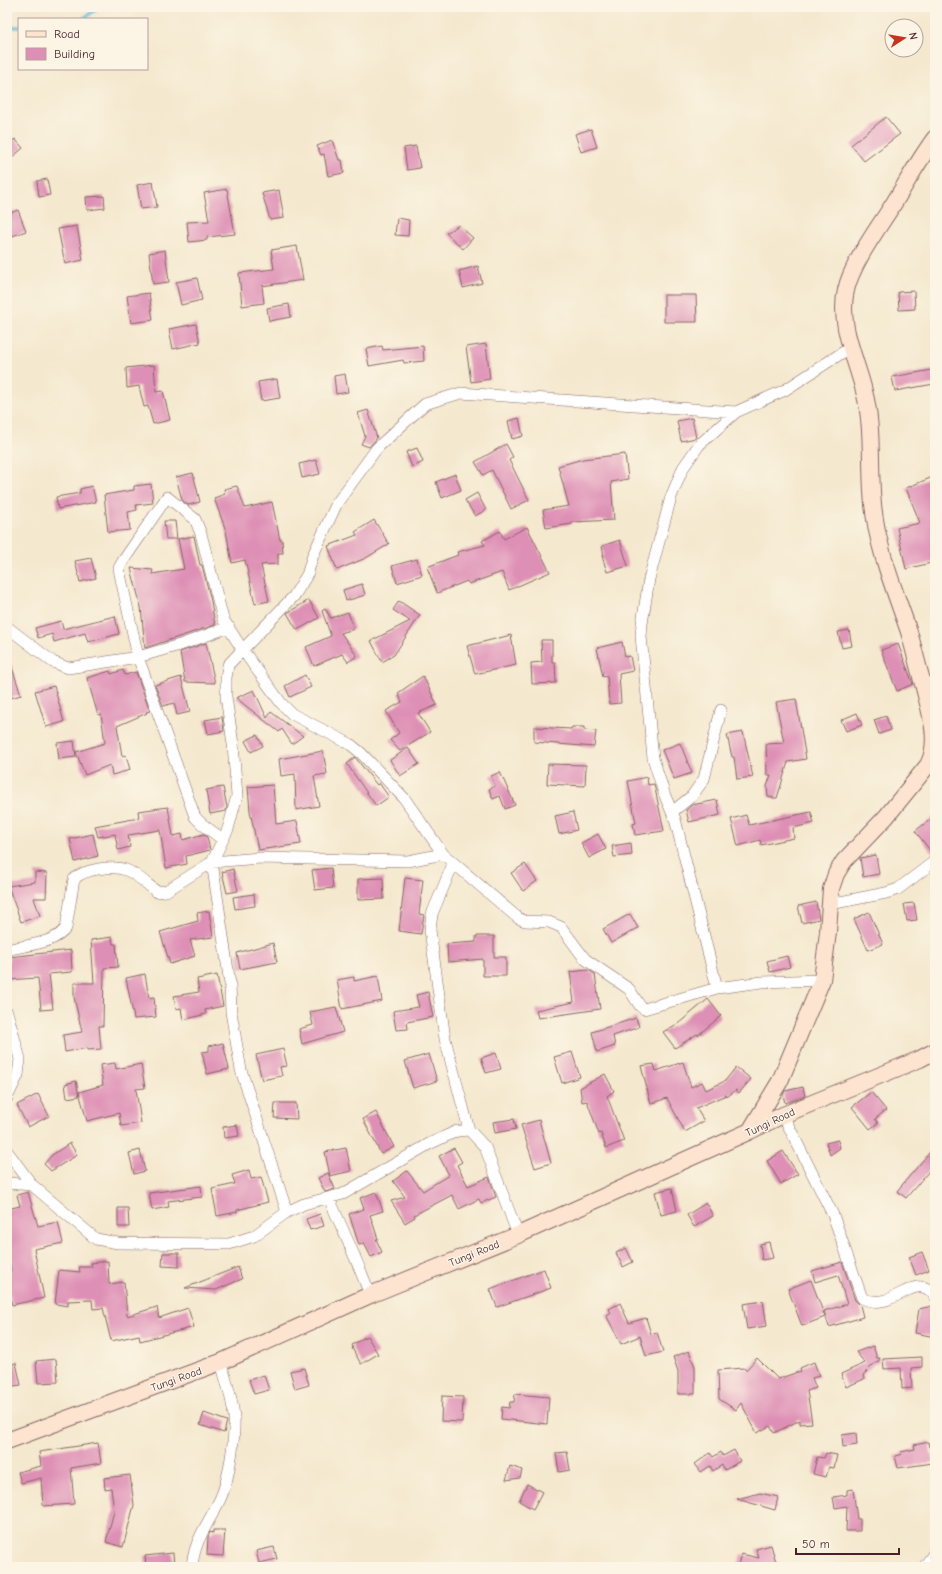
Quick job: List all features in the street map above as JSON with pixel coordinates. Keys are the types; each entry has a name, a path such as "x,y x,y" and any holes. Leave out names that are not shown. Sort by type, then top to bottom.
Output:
{"street":[{"path":"750,1131 780,1081 822,980 824,972 831,889 836,874 844,861 886,817 933,757 934,748 929,707 909,633 881,543 873,505 869,419 864,391 845,325 844,304 850,277 866,247 935,138"},
{"path":"717,988 672,812 653,758 641,636 649,579 671,497 683,468 699,445 736,412 785,390 851,347"},
{"path":"287,1212 241,1070 231,1012 230,984 212,862 228,829 237,796 233,744 226,698 226,678 228,665 294,596 307,575 313,555 337,502 377,448 425,404 461,393 736,412"},
{"path":"222,839 202,824 196,817 138,657 120,568 127,555 167,497 191,516 197,526 201,534 221,612 242,649 286,708 310,724 350,744 361,753 404,798 443,854 518,918 525,921 549,922 561,927 585,959 629,989 640,1006 644,1008 717,988 762,982 822,980"},
{"path":"7,627 53,662 68,668 138,657 183,644 229,627"},
{"path":"672,812 692,796 704,779 721,710"},
{"path":"7,950 56,938 62,934 66,928 74,879 84,872 114,868 127,870 157,892 162,892 184,881 212,862 260,858 408,861 443,854"},
{"path":"830,904 886,893 898,889 935,861"},
{"path":"453,864 432,914 430,930 445,1039 469,1130 485,1147 518,1235"},
{"path":"7,1012 20,1059 18,1075 7,1098"},
{"name":"Tungi Road","path":"7,1441 221,1362 370,1295 518,1235 783,1115 920,1059 935,1051"},
{"path":"783,1115 833,1215 862,1298 870,1302 879,1303 916,1287 924,1286 935,1296"},
{"path":"7,1151 32,1185 96,1239 118,1243 229,1244 254,1236 287,1212 304,1204 343,1194 429,1144 457,1131 469,1130"},
{"path":"7,1183 32,1185"},
{"path":"329,1198 346,1238 356,1256 370,1295"},
{"path":"192,1567 193,1552 207,1521 221,1497 232,1454 234,1418 221,1362"},
{"path":"924,1567 935,1552"}],"building":[{"path":"886,117 900,134 864,161 851,145"},
{"path":"591,129 597,147 581,152 575,134"},
{"path":"15,139 23,148 7,162 7,145"},
{"path":"332,140 339,160 342,160 344,173 328,176 324,154 321,155 317,146"},
{"path":"416,146 420,168 407,170 404,148"},
{"path":"47,179 50,195 39,197 37,181"},
{"path":"153,182 157,207 141,209 137,185"},
{"path":"227,189 235,234 207,237 207,240 189,242 187,222 209,221 204,193"},
{"path":"279,190 284,218 270,220 262,193"},
{"path":"104,196 105,208 87,210 86,197"},
{"path":"18,210 26,231 7,238 7,214"},
{"path":"397,218 409,220 408,236 395,235"},
{"path":"459,225 473,238 463,249 446,233"},
{"path":"77,226 83,260 65,264 58,229"},
{"path":"297,246 303,280 262,286 264,303 242,306 239,273 274,269 271,250"},
{"path":"165,250 169,282 153,284 149,253"},
{"path":"478,266 482,283 463,288 459,271"},
{"path":"197,278 202,300 181,305 176,282"},
{"path":"914,291 915,309 899,310 898,292"},
{"path":"149,293 153,320 131,323 127,296"},
{"path":"664,295 696,295 697,322 664,322"},
{"path":"289,304 291,317 269,321 267,308"},
{"path":"196,324 200,343 173,349 169,329"},
{"path":"486,344 490,379 471,382 466,347"},
{"path":"382,346 383,350 423,346 424,361 404,363 403,360 369,366 366,349"},
{"path":"154,365 156,392 163,391 170,420 153,424 148,406 144,407 139,386 127,388 126,368"},
{"path":"932,370 934,384 895,391 892,377"},
{"path":"345,374 348,392 336,394 334,376"},
{"path":"277,379 280,398 261,401 258,382"},
{"path":"368,410 377,438 369,447 361,444 365,436 358,413"},
{"path":"519,418 523,436 512,439 508,421"},
{"path":"692,418 696,438 681,441 677,421"},
{"path":"506,444 513,457 509,460 529,500 511,509 492,470 483,475 475,462"},
{"path":"417,448 423,462 412,467 406,452"},
{"path":"625,454 628,479 611,482 614,520 572,522 572,524 546,528 543,510 569,506 558,466 583,459"},
{"path":"316,460 320,474 302,478 299,464"},
{"path":"193,473 200,502 188,505 182,500 176,477"},
{"path":"455,474 461,490 442,498 436,482"},
{"path":"935,476 935,562 906,569 897,528 920,523 906,488"},
{"path":"151,484 153,503 136,505 137,510 128,512 130,530 108,532 104,495 134,490 134,486"},
{"path":"92,486 96,502 58,509 56,497 80,493 80,489"},
{"path":"237,486 245,508 272,502 280,540 282,540 283,553 278,553 278,564 261,565 269,601 255,604 245,560 232,563 226,531 214,498 225,494 224,489"},
{"path":"477,493 486,510 475,516 465,500"},
{"path":"374,520 389,544 366,558 337,570 328,546 357,535 355,532"},
{"path":"164,521 175,521 177,539 166,539"},
{"path":"527,527 550,572 509,590 502,572 469,584 467,581 437,593 427,567 458,555 457,552 485,545 482,541 500,531 504,539"},
{"path":"194,536 200,565 202,565 211,601 215,625 145,648 141,607 131,568 153,570 152,574 184,569 178,539"},
{"path":"620,540 628,566 607,572 602,556 604,556 602,546"},
{"path":"91,558 96,578 80,582 75,561"},
{"path":"417,559 422,575 397,583 392,566"},
{"path":"362,584 365,595 346,601 343,590"},
{"path":"309,600 319,618 297,630 287,613"},
{"path":"399,601 420,615 394,655 382,662 371,641 410,621 393,610"},
{"path":"325,609 331,618 348,612 354,629 341,633 357,656 348,662 342,654 314,666 306,647 331,636 322,611"},
{"path":"115,616 119,634 88,642 85,633 54,642 52,634 38,638 35,628 61,621 63,629"},
{"path":"849,630 852,646 842,648 838,632"},
{"path":"511,635 516,665 475,674 467,646"},
{"path":"541,640 552,640 552,662 555,662 556,683 532,684 531,663 542,662"},
{"path":"622,642 625,657 630,656 633,671 619,674 621,703 609,704 607,676 603,677 597,648"},
{"path":"206,643 215,683 185,682 180,652"},
{"path":"898,644 913,684 897,691 881,650"},
{"path":"7,658 9,658 21,695 7,699"},
{"path":"123,670 125,675 136,672 150,711 117,726 122,756 126,755 130,770 112,775 110,765 85,775 76,752 105,743 101,714 98,715 87,678 110,671 111,674"},
{"path":"305,675 311,687 290,697 285,686"},
{"path":"423,676 437,705 418,713 430,732 400,751 390,740 399,733 386,711 402,702 398,693"},
{"path":"181,677 190,712 177,715 174,703 163,706 155,685"},
{"path":"54,686 64,722 46,727 35,691"},
{"path":"254,690 267,718 271,712 303,736 292,744 282,729 279,732 236,698"},
{"path":"796,699 806,759 788,762 777,798 773,798 768,796 767,786 771,775 767,775 766,744 784,743 776,702"},
{"path":"857,713 862,725 846,731 841,720"},
{"path":"886,716 891,730 879,734 874,720"},
{"path":"222,717 224,731 208,734 205,720"},
{"path":"534,727 571,729 572,727 584,727 584,730 596,731 594,747 534,742"},
{"path":"743,732 753,777 737,779 734,757 732,757 727,735"},
{"path":"257,735 263,746 251,752 245,741"},
{"path":"74,741 76,757 59,759 57,743"},
{"path":"680,743 692,773 674,779 662,750"},
{"path":"408,748 419,764 400,776 390,760"},
{"path":"323,751 327,774 314,776 319,806 296,810 295,774 281,776 279,759"},
{"path":"355,757 377,785 379,783 389,797 376,806 347,764"},
{"path":"548,764 586,765 585,786 547,784"},
{"path":"500,772 515,805 505,809 500,796 493,799 489,789 495,786 491,776"},
{"path":"647,777 648,785 654,784 664,831 635,835 633,824 636,823 628,781"},
{"path":"273,785 276,824 297,821 301,844 258,850 250,811 248,787"},
{"path":"223,787 227,807 226,811 210,814 206,790"},
{"path":"717,800 720,815 689,822 686,810 692,805"},
{"path":"168,807 173,836 182,834 183,840 204,834 207,837 210,850 186,856 187,864 166,868 160,830 128,835 130,847 118,850 115,834 98,837 95,826 139,818 138,811"},
{"path":"573,812 577,830 559,834 555,816"},
{"path":"811,812 814,823 793,828 794,838 761,845 760,840 738,846 731,819 746,815 749,825"},
{"path":"935,816 935,854 933,854 915,831"},
{"path":"93,834 98,856 75,862 70,839"},
{"path":"598,834 606,849 589,858 581,843"},
{"path":"631,843 632,855 614,857 612,846"},
{"path":"876,855 879,874 863,877 860,858"},
{"path":"525,864 537,881 523,891 511,873"},
{"path":"331,868 333,888 315,890 312,870"},
{"path":"233,869 238,891 227,893 222,872"},
{"path":"35,872 47,873 46,898 34,898 40,916 21,922 8,886 35,882"},
{"path":"383,878 384,899 358,900 358,879"},
{"path":"405,878 423,880 419,914 424,915 421,934 399,931"},
{"path":"254,894 255,906 235,909 233,897"},
{"path":"816,902 819,919 802,923 798,906"},
{"path":"914,903 917,920 907,921 904,904"},
{"path":"209,911 213,937 190,940 195,956 170,964 160,932 198,921 197,913"},
{"path":"869,912 883,944 868,950 854,919"},
{"path":"630,914 638,928 611,943 603,929"},
{"path":"476,936 494,936 494,957 506,957 506,976 483,976 483,959 448,962 447,944 476,942"},
{"path":"112,937 113,944 116,944 118,967 104,968 103,1026 99,1026 101,1049 88,1050 88,1048 65,1052 63,1035 82,1032 74,997 74,983 94,983 91,940"},
{"path":"273,943 277,962 240,969 237,953"},
{"path":"71,950 72,972 49,974 53,1009 41,1010 38,978 7,980 9,957"},
{"path":"787,956 790,967 770,972 767,961"},
{"path":"588,970 595,974 600,1009 538,1018 536,1010 574,1002 570,972"},
{"path":"145,974 149,998 154,997 156,1017 134,1019 126,978"},
{"path":"217,975 223,1006 205,1010 206,1014 183,1020 181,1008 176,1009 174,996 199,992 197,979"},
{"path":"378,976 382,1001 342,1009 337,980 354,977 354,981"},
{"path":"428,992 433,1017 407,1022 408,1029 396,1030 393,1011 419,1007 416,995"},
{"path":"708,999 721,1016 698,1035 697,1034 675,1048 663,1032 679,1023"},
{"path":"336,1007 343,1032 302,1044 299,1029 313,1025 310,1012"},
{"path":"636,1018 639,1027 613,1036 615,1046 597,1052 592,1032"},
{"path":"223,1043 229,1069 207,1074 202,1052 209,1051 209,1046"},
{"path":"283,1049 287,1066 280,1067 282,1076 262,1080 256,1055"},
{"path":"572,1052 580,1077 562,1083 554,1057"},
{"path":"496,1053 501,1069 486,1073 481,1058"},
{"path":"429,1054 437,1081 413,1088 405,1061"},
{"path":"683,1062 691,1087 702,1082 706,1090 725,1081 736,1067 751,1079 739,1093 736,1090 727,1097 726,1095 696,1108 704,1121 685,1132 667,1098 651,1104 641,1066 654,1064 656,1071"},
{"path":"115,1063 116,1069 141,1064 145,1088 136,1089 141,1123 121,1126 119,1113 87,1121 79,1092 103,1085 100,1065"},
{"path":"605,1074 614,1091 607,1096 624,1141 606,1148 601,1133 599,1134 587,1101 582,1102 580,1088"},
{"path":"76,1081 79,1096 67,1098 65,1084"},
{"path":"803,1087 805,1096 785,1103 783,1095 785,1091"},
{"path":"871,1092 886,1110 875,1119 878,1123 870,1129 852,1107"},
{"path":"38,1094 49,1116 28,1127 17,1105"},
{"path":"275,1103 296,1103 297,1119 274,1118"},
{"path":"376,1112 394,1147 381,1154 363,1119"},
{"path":"514,1119 516,1129 495,1133 493,1122"},
{"path":"539,1120 551,1163 535,1168 521,1125"},
{"path":"237,1125 239,1136 224,1138 223,1127"},
{"path":"838,1140 840,1148 830,1155 826,1143"},
{"path":"70,1143 77,1155 51,1171 44,1164 52,1155"},
{"path":"935,1146 935,1164 906,1198 897,1191"},
{"path":"346,1148 351,1171 330,1176 325,1152"},
{"path":"454,1148 462,1162 457,1165 468,1186 489,1177 496,1197 481,1203 479,1199 459,1209 452,1195 414,1215 415,1217 405,1223 391,1201 405,1197 393,1181 407,1171 423,1191 449,1175 439,1156"},
{"path":"140,1150 145,1171 134,1174 129,1153"},
{"path":"783,1151 798,1174 781,1184 767,1161"},
{"path":"249,1170 251,1179 261,1177 268,1202 237,1210 237,1212 217,1216 212,1189 235,1184 232,1175"},
{"path":"328,1173 335,1189 325,1192 318,1178"},
{"path":"201,1186 202,1197 168,1201 169,1207 152,1210 149,1193"},
{"path":"672,1188 677,1211 661,1215 655,1192"},
{"path":"28,1192 38,1226 58,1222 63,1243 34,1249 44,1298 12,1305 7,1285 7,1272 11,1271 7,1249 7,1209 20,1206 17,1195"},
{"path":"376,1192 383,1211 370,1215 378,1239 376,1239 382,1252 371,1257 364,1243 359,1245 349,1214 364,1209 360,1198"},
{"path":"706,1203 713,1216 694,1227 687,1215"},
{"path":"118,1208 128,1208 129,1227 118,1227"},
{"path":"320,1214 324,1226 310,1230 306,1219"},
{"path":"769,1242 773,1258 762,1260 760,1244"},
{"path":"626,1248 633,1262 623,1267 616,1253"},
{"path":"922,1252 929,1270 916,1275 909,1257"},
{"path":"163,1253 179,1253 179,1267 162,1266"},
{"path":"108,1261 109,1284 124,1282 127,1316 157,1307 159,1318 188,1308 194,1327 140,1341 139,1335 111,1341 103,1308 93,1309 92,1300 68,1301 68,1306 55,1304 59,1270 80,1272 79,1267 92,1267 91,1263"},
{"path":"842,1262 855,1300 860,1305 863,1317 829,1327 824,1311 847,1304 838,1275 815,1282 812,1271"},
{"path":"238,1267 242,1279 216,1290 185,1288"},
{"path":"544,1269 551,1288 497,1307 490,1289"},
{"path":"811,1280 825,1317 802,1326 788,1289"},
{"path":"763,1301 767,1326 747,1329 743,1304"},
{"path":"620,1303 629,1323 646,1318 651,1334 657,1332 663,1352 646,1356 640,1336 621,1344 606,1315 611,1313 609,1309"},
{"path":"932,1306 935,1319 935,1337 915,1333 919,1309"},
{"path":"367,1336 378,1354 361,1364 352,1348 352,1345"},
{"path":"873,1346 877,1358 880,1358 878,1362 863,1375 864,1379 846,1387 841,1374 865,1363 856,1352"},
{"path":"689,1351 695,1367 695,1394 678,1394 678,1371 673,1357"},
{"path":"922,1357 922,1367 911,1368 912,1388 902,1389 901,1368 884,1369 883,1359"},
{"path":"757,1358 778,1379 801,1371 800,1368 814,1362 819,1376 812,1378 816,1388 807,1391 812,1423 800,1424 800,1420 774,1433 770,1426 757,1433 741,1403 736,1410 719,1399 718,1370 744,1368 746,1370"},
{"path":"56,1359 58,1382 38,1383 36,1361"},
{"path":"16,1363 21,1385 7,1387 7,1365"},
{"path":"304,1368 309,1385 295,1389 290,1371"},
{"path":"264,1375 269,1390 254,1394 249,1380"},
{"path":"515,1394 549,1397 547,1424 501,1419 502,1407 509,1408 510,1402 514,1402"},
{"path":"442,1396 463,1397 462,1422 441,1421"},
{"path":"204,1413 227,1421 224,1433 200,1425"},
{"path":"856,1433 857,1445 843,1447 842,1435"},
{"path":"929,1442 933,1463 898,1468 895,1456 902,1454 901,1452 915,1449 914,1445"},
{"path":"98,1443 101,1463 71,1468 74,1504 43,1506 41,1478 21,1483 18,1472 41,1466 39,1452"},
{"path":"734,1450 740,1461 725,1470 722,1465 713,1471 710,1466 701,1472 695,1464 710,1453 713,1457 721,1452 723,1456"},
{"path":"567,1452 570,1470 559,1472 556,1453"},
{"path":"826,1453 837,1455 834,1468 829,1467 826,1477 813,1474 817,1457 824,1458"},
{"path":"510,1466 522,1470 520,1478 506,1480"},
{"path":"130,1475 134,1505 123,1547 106,1542 114,1511 111,1488 105,1489 104,1478"},
{"path":"527,1484 542,1492 533,1509 519,1501"},
{"path":"853,1489 857,1519 860,1519 860,1531 846,1531 847,1506 835,1508 833,1497 847,1495 847,1490"},
{"path":"760,1493 778,1497 775,1510 737,1499"},
{"path":"213,1530 225,1530 223,1556 207,1555 208,1537 210,1532 213,1533"},
{"path":"771,1545 776,1562 779,1562 778,1567 749,1567 738,1565 741,1554 759,1558 756,1549"},
{"path":"274,1547 277,1559 259,1563 256,1551"},
{"path":"173,1553 174,1567 146,1567 145,1556"}],"waterway":[{"path":"84,18 99,7"},
{"path":"7,27 18,27"}]}
